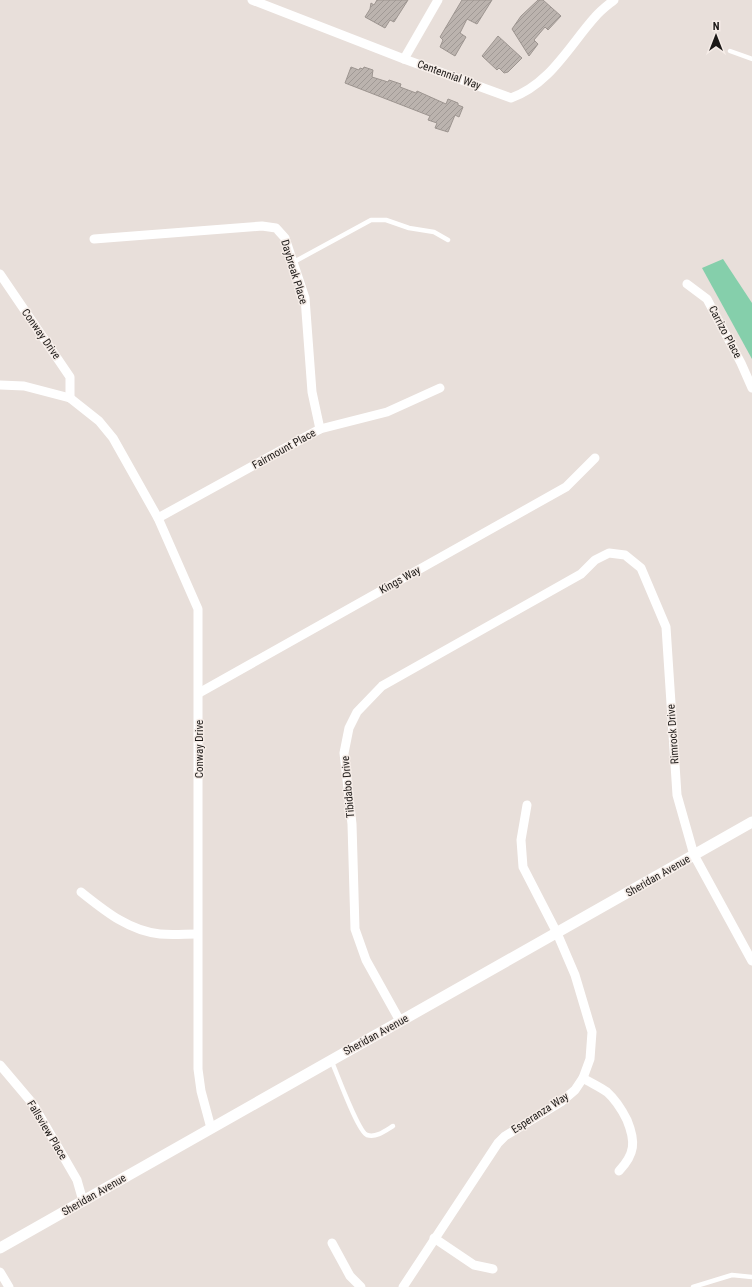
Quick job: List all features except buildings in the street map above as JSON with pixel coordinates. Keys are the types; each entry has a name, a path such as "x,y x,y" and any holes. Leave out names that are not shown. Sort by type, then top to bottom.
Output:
{"street":[{"name":"Centennial Way","path":"252,0 404,59 511,98 521,95 539,83 553,69 596,16 614,0"},
{"path":"404,59 438,0"},
{"name":"Daybreak Place","path":"94,239 262,226 276,228 285,238 292,263 305,298 312,392 320,429"},
{"name":"Conway Drive","path":"0,274 70,377 73,401 99,421 113,438 158,518 198,609 198,1069 204,1105 211,1128"},
{"name":"Carrizo Place","path":"687,284 707,299 741,362 752,388"},
{"path":"0,385 24,386 73,401"},
{"name":"Fairmount Place","path":"158,518 320,429 387,412 440,388"},
{"name":"Kings Way","path":"199,693 566,487 595,458"},
{"name":"Rimrock Drive","path":"580,574 594,560 609,553 625,555 641,568 666,627 677,795 694,855 752,961"},
{"name":"Tibidabo Drive","path":"400,1022 366,960 355,929 352,824 344,753 349,728 357,712 382,686 580,574"},
{"name":"Esperanza Way","path":"403,1287 498,1143 505,1136 560,1102 575,1090 583,1078 590,1059 592,1032 575,975 557,933 523,867 521,840 527,806"},
{"name":"Sheridan Avenue","path":"0,1248 752,822"},
{"path":"81,892 111,916 136,929 159,934 197,934"},
{"name":"Fallsview Place","path":"0,1065 33,1104 77,1180 83,1201"},
{"path":"583,1078 607,1092 622,1108 633,1136 633,1146 627,1162 619,1171"},
{"path":"434,1238 474,1265 493,1269"},
{"path":"332,1243 350,1276 360,1287"},
{"path":"0,1272 9,1287"}],"lane":[{"path":"730,51 752,59"},
{"path":"292,263 371,220 386,220 409,228 434,232 448,240"},
{"path":"331,1060 358,1125 364,1134 376,1136 393,1126"},
{"path":"693,1287 732,1275 752,1277"}],"green space":[{"path":"723,259 752,303 752,359 702,268"}]}
